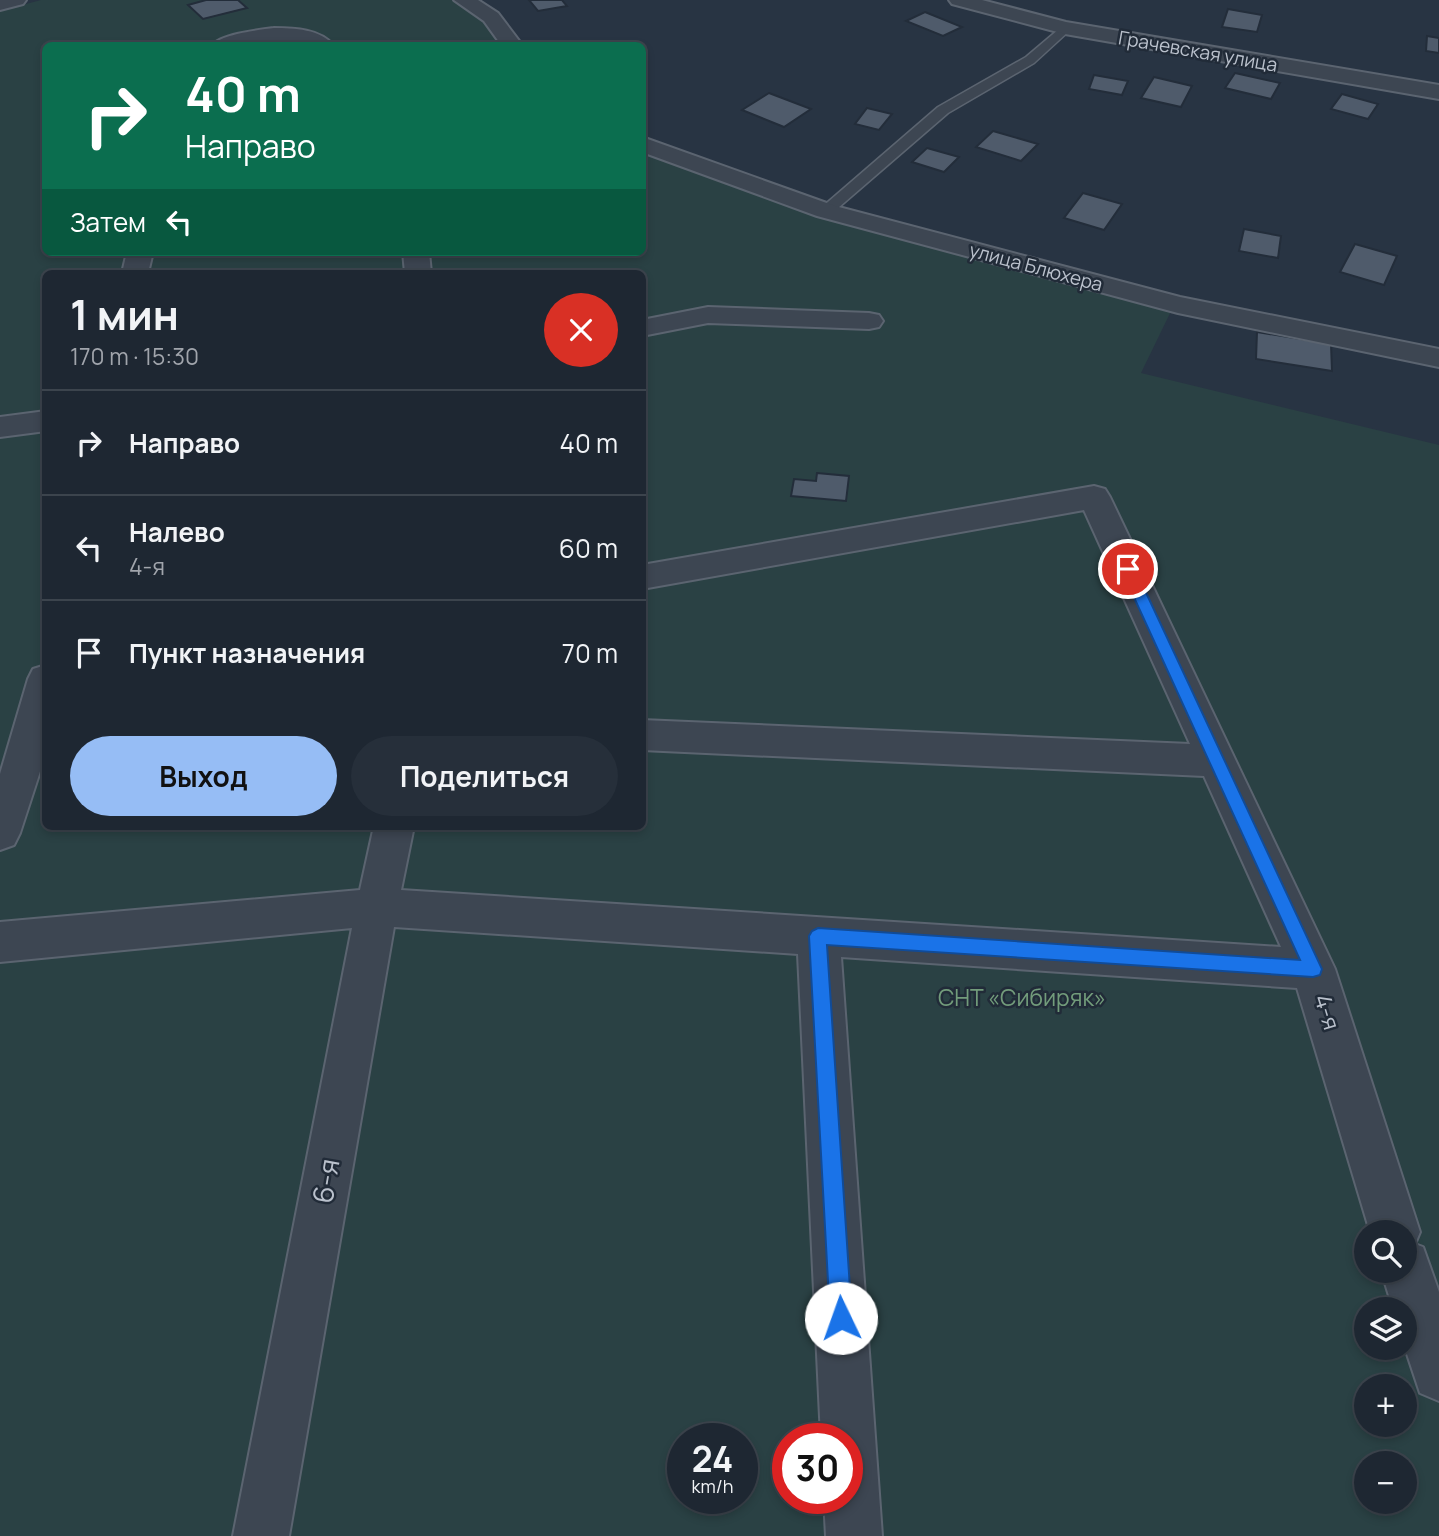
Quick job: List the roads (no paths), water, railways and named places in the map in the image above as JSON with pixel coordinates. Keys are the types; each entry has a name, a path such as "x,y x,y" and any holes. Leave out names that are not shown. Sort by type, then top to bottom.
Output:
{"street":[{"path":"0,4 16,0"},
{"path":"464,0 491,17 510,42"},
{"name":"Грачевская улица","path":"959,0 1065,28 1439,92"},
{"path":"235,42 253,37 283,35 303,36 319,42"},
{"name":"улица Блюхера","path":"646,145 826,211 1178,305 1439,358"},
{"path":"646,327 709,315 869,321"},
{"path":"0,427 42,422"},
{"name":"4-я","path":"646,576 1094,497 1313,969 1391,1220"},
{"path":"0,833 42,691"},
{"path":"646,735 1218,761"},
{"name":"6-я","path":"261,1536 393,830"},
{"path":"0,942 377,907 1313,969"},
{"path":"818,936 854,1536"},
{"path":"1411,1283 1439,1374"}],"lane":[{"path":"826,211 943,110 1030,60 1065,28"}],"park label":[{"name":"СНТ «Сибиряк»","path":"1022,998"}]}
